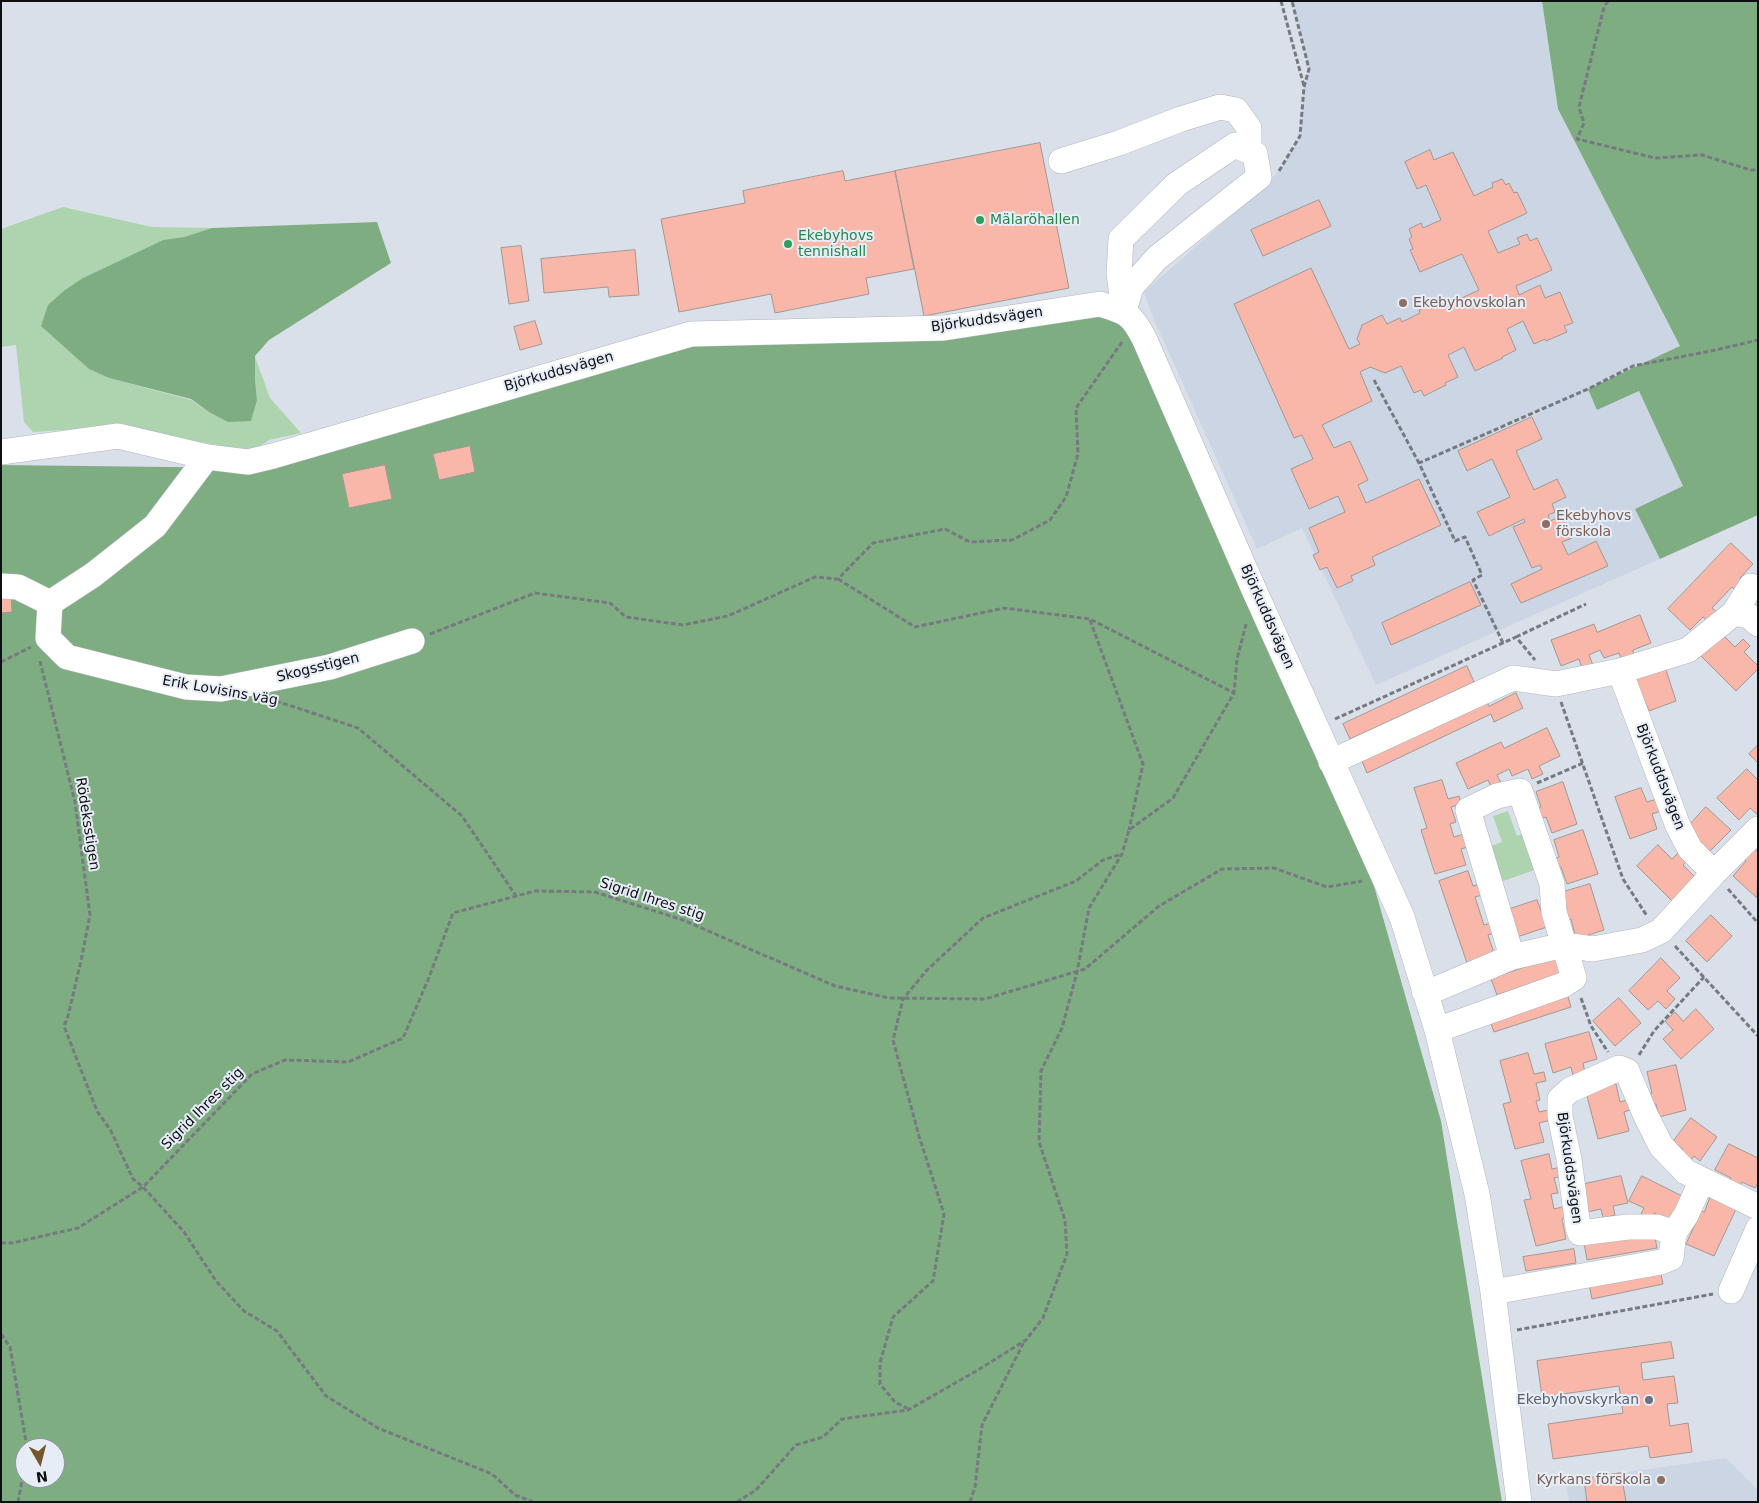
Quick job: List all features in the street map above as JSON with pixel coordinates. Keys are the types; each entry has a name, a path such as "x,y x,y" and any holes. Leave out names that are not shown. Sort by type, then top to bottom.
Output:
{"street":[{"path":"1061,161 1119,143 1220,107 1236,110 1249,128 1249,151 1255,154 1259,177 1157,258 1131,287 1130,316"},
{"name":"Björkuddsvägen","path":"1249,151 1236,145 1177,184 1121,239 1118,273 1130,316 1144,338 1254,592 1402,917 1437,1030 1477,1194 1493,1292 1519,1502"},
{"name":"Björkuddsvägen","path":"1,452 118,436 207,457 248,462 691,334 944,328 1100,304 1130,316"},
{"path":"50,603 92,575 155,526 207,457"},
{"path":"1,586 18,587 50,603"},
{"path":"1332,762 1513,678 1556,684 1620,671 1688,650 1734,613 1751,586"},
{"path":"48,638 50,603"},
{"path":"1734,613 1749,616 1758,624"},
{"name":"Erik Lovisins väg","path":"48,638 67,657 186,687 221,689"},
{"name":"Skogsstigen","path":"221,689 330,667 412,641"},
{"name":"Björkuddsvägen","path":"1620,671 1678,826 1690,850 1714,874"},
{"path":"1437,1030 1563,985 1574,978 1554,912 1552,884 1520,790 1496,796 1465,800 1512,957"},
{"path":"1424,991 1434,990 1512,957 1564,945 1593,949 1642,940 1661,931 1758,829"},
{"path":"1623,1070 1661,1146 1686,1172 1758,1206"},
{"name":"Björkuddsvägen","path":"1623,1070 1570,1090 1560,1098 1560,1116 1569,1158 1580,1233 1628,1227 1656,1227 1674,1233"},
{"path":"1493,1292 1661,1262 1671,1258 1674,1233 1686,1215 1702,1180"},
{"path":"1731,1291 1758,1229"}],"path":[{"path":"1281,1 1304,87"},
{"path":"1274,175 1281,169 1300,136 1304,87 1309,69 1292,1"},
{"path":"1608,1 1604,7 1579,107 1584,123 1576,139 1655,158 1702,155 1750,170 1758,170"},
{"path":"838,579 873,543 946,528 970,542 1012,540 1050,520 1066,497 1078,454 1076,408 1114,356 1130,316"},
{"path":"1419,463 1588,389 1632,366 1758,340"},
{"path":"1374,380 1419,463 1455,541 1465,537 1482,575 1473,580 1502,643"},
{"path":"412,641 535,593 610,603 626,617 683,625 728,616 815,577 838,579 916,627 1004,608 1090,619 1234,693"},
{"path":"1129,830 1173,798 1234,693 1237,659 1254,592"},
{"path":"1329,721 1586,604"},
{"path":"970,1502 975,1487 982,1425 1026,1340 1043,1318 1067,1254 1065,1220 1039,1142 1041,1071 1062,1028 1077,972 1089,908 1122,854 1144,764 1090,619"},
{"path":"1516,637 1546,675 1556,684 1623,879 1643,912 1758,1036"},
{"path":"1,662 48,638"},
{"name":"Rödeksstigen","path":"48,638 40,659 75,802 90,915 81,961 64,1026 97,1111 111,1131 133,1179 142,1187"},
{"name":"Erik Lovisins väg","path":"267,698 358,728 462,816 516,896"},
{"path":"1520,790 1583,763"},
{"path":"908,1410 894,1402 880,1384 880,1363 892,1317 934,1281 944,1214 918,1136 893,1040 902,999 928,970 983,918 1076,881 1103,860 1122,854"},
{"name":"Sigrid Ihres stig","path":"1,1243 78,1228 142,1187 252,1074 285,1060 348,1062 404,1038 453,913 516,896 535,891 595,892 684,920 835,986 889,998 985,999 1085,970 1159,906 1222,869 1274,868 1327,887 1384,877"},
{"path":"1714,874 1758,923"},
{"path":"1574,978 1591,1026 1623,1070 1654,1031 1704,977"},
{"path":"142,1187 184,1232 216,1280 244,1311 277,1331 326,1396 378,1428 492,1474 515,1495 533,1502"},
{"path":"1514,1330 1731,1291"},
{"path":"1,1334 10,1347 25,1438"},
{"path":"737,1502 756,1490 796,1445 822,1437 842,1419 908,1410 1026,1340"},
{"path":"18,1502 21,1488"}],"shaded area":[{"name":"Ekebyhovskolan","path":"1292,1 1542,1 1558,109 1680,346 1598,410 1639,391 1683,486 1635,509 1660,559 1376,685 1302,528 1257,549 1152,315 1144,292 1249,200 1281,169 1300,136 1304,87 1309,69","holes":["1559,402 1532,417 1442,457"]},
{"name":"Kyrkans förskola","path":"1726,1458 1758,1490 1758,1502 1569,1502 1566,1481"}],"green space":[{"path":"1542,1 1758,1 1758,515 1660,559 1635,509 1683,486 1639,391 1597,410 1588,389 1680,346 1558,109"},
{"path":"63,207 152,227 212,228 184,237 163,240 83,278 73,354 89,369 109,378 191,400 209,412 257,400 255,357 270,398 301,433 269,440 253,451 110,427 33,432 24,422 16,345 1,347 1,229"},
{"path":"377,222 391,263 269,340 255,356 257,400 251,421 228,422 209,412 191,399 109,378 89,369 41,326 48,305 65,290 83,278 163,240 184,237 212,228"},
{"path":"1093,311 1117,319 1136,341 1364,851 1441,1121 1502,1502 1,1502 1,465 252,468 696,342"},
{"path":"1508,811 1517,836 1527,832 1540,868 1495,884 1483,849 1502,842 1493,816"}],"building":[{"name":"Mälaröhallen","path":"1040,143 1069,288 924,316 895,171"},
{"path":"1430,150 1434,160 1453,152 1474,196 1493,187 1492,183 1502,179 1506,185 1509,183 1514,193 1517,192 1527,213 1488,231 1498,253 1520,244 1517,238 1527,234 1530,241 1537,238 1552,270 1516,286 1519,295 1540,285 1545,298 1560,292 1573,323 1564,326 1567,332 1534,344 1523,321 1507,329 1516,350 1475,371 1464,347 1448,355 1458,377 1424,396 1421,390 1414,393 1401,366 1385,373 1370,367 1360,372 1372,401 1322,425 1334,448 1350,441 1368,480 1358,485 1366,503 1419,479 1441,525 1372,557 1375,565 1351,576 1353,581 1337,588 1327,567 1320,570 1313,555 1319,552 1309,528 1345,512 1338,496 1309,509 1291,469 1313,459 1302,435 1294,438 1234,304 1311,268 1349,349 1360,344 1357,339 1362,325 1382,315 1387,324 1400,318 1402,322 1420,313 1419,310 1429,305 1431,309 1449,299 1451,303 1479,290 1462,254 1420,272 1410,250 1413,249 1409,239 1412,237 1409,229 1421,223 1423,228 1441,220 1426,185 1417,189 1405,162"},
{"name":"Ekebyhovs tennishall","path":"843,171 845,181 895,171 914,269 866,278 869,294 775,313 771,294 679,312 661,219 745,203 743,191"},
{"path":"1319,200 1331,226 1263,256 1251,230"},
{"path":"521,246 529,301 509,304 501,248"},
{"path":"635,250 639,295 609,297 608,287 544,293 541,259"},
{"path":"535,321 542,344 520,350 514,327"},
{"path":"1532,417 1542,439 1516,451 1534,490 1557,479 1566,497 1552,504 1555,512 1548,515 1550,521 1562,516 1572,538 1562,542 1568,555 1596,541 1608,566 1521,603 1511,584 1542,569 1540,565 1532,568 1513,527 1525,522 1524,519 1489,536 1477,512 1510,497 1492,459 1467,471 1458,451"},
{"path":"470,446 475,472 439,480 433,454"},
{"path":"385,465 392,499 349,508 342,474"},
{"path":"1731,543 1753,564 1740,578 1748,585 1739,594 1732,587 1712,608 1719,614 1710,624 1703,617 1690,630 1668,609"},
{"path":"1470,582 1481,605 1391,645 1382,623"},
{"path":"1,594 11,594 12,612 1,613"},
{"path":"1640,615 1651,643 1633,650 1634,660 1623,664 1619,653 1604,658 1600,650 1589,655 1593,665 1582,669 1579,659 1561,666 1551,640 1594,624 1597,632"},
{"path":"1720,632 1735,647 1743,639 1750,646 1744,652 1758,666 1758,669 1736,691 1699,654"},
{"path":"1467,666 1474,682 1350,739 1343,724"},
{"path":"1665,667 1676,701 1649,711 1644,699 1637,701 1635,678"},
{"path":"1516,693 1523,708 1494,722 1491,714 1367,773 1362,761 1487,702 1489,706"},
{"path":"1547,728 1560,756 1539,766 1543,774 1532,779 1528,769 1512,776 1509,769 1497,775 1502,785 1492,789 1488,780 1468,789 1456,763 1501,742 1504,748"},
{"path":"1758,745 1758,763 1749,754"},
{"path":"1747,769 1758,780 1758,815 1750,808 1739,820 1717,798"},
{"path":"1442,780 1448,799 1459,796 1461,804 1451,807 1456,822 1450,824 1454,837 1467,833 1471,846 1461,849 1466,865 1435,874 1421,830 1427,828 1414,788"},
{"path":"1563,782 1577,824 1552,833 1546,817 1537,820 1533,809 1541,807 1536,792"},
{"path":"1641,788 1647,802 1657,799 1661,811 1652,814 1657,829 1630,839 1615,797"},
{"path":"1706,807 1731,830 1708,853 1684,831"},
{"path":"1583,830 1598,874 1567,884 1561,867 1555,869 1552,860 1559,857 1554,840"},
{"path":"1658,845 1672,859 1680,851 1688,860 1683,865 1699,881 1676,905 1637,866"},
{"path":"1751,846 1758,852 1757,898 1733,876 1746,861 1741,857"},
{"path":"1468,871 1473,886 1482,883 1486,894 1475,897 1484,925 1494,922 1498,932 1488,935 1494,953 1467,963 1439,881"},
{"path":"1590,884 1604,930 1576,939 1571,919 1562,922 1560,893"},
{"path":"1537,900 1547,927 1514,938 1504,911"},
{"path":"1711,915 1732,936 1707,962 1686,941"},
{"path":"1555,957 1561,973 1497,995 1491,979"},
{"path":"1661,958 1680,978 1667,991 1675,999 1666,1009 1658,1001 1648,1010 1629,991"},
{"path":"1567,993 1571,1007 1494,1032 1489,1018"},
{"path":"1619,998 1641,1023 1615,1046 1593,1021"},
{"path":"1696,1009 1714,1029 1681,1059 1663,1039 1673,1030 1665,1021 1675,1012 1683,1021"},
{"path":"1589,1032 1597,1059 1583,1063 1585,1073 1573,1076 1571,1067 1553,1073 1545,1044"},
{"path":"1528,1053 1534,1074 1544,1072 1546,1081 1536,1083 1540,1100 1536,1101 1539,1112 1548,1110 1551,1120 1539,1123 1544,1142 1515,1149 1503,1104 1511,1102 1500,1061"},
{"path":"1676,1065 1686,1110 1659,1117 1656,1104 1647,1106 1644,1095 1652,1093 1647,1072"},
{"path":"1616,1084 1620,1102 1630,1099 1633,1109 1624,1112 1629,1131 1598,1139 1586,1092"},
{"path":"1691,1118 1717,1137 1700,1161 1694,1156 1690,1162 1679,1154 1683,1149 1673,1142"},
{"path":"1729,1144 1758,1158 1758,1183 1755,1188 1742,1182 1738,1190 1727,1185 1731,1178 1715,1170"},
{"path":"1549,1154 1552,1169 1561,1167 1563,1176 1554,1178 1558,1193 1551,1194 1554,1209 1566,1206 1569,1217 1562,1219 1566,1239 1536,1246 1524,1200 1531,1199 1521,1161"},
{"path":"1621,1176 1628,1203 1613,1206 1615,1215 1603,1218 1601,1209 1582,1213 1576,1186"},
{"path":"1642,1176 1682,1196 1670,1220 1654,1213 1650,1220 1640,1216 1644,1208 1629,1201"},
{"path":"1712,1193 1738,1205 1714,1256 1686,1244 1697,1220 1696,1209 1704,1212"},
{"path":"1654,1232 1657,1248 1587,1260 1584,1243"},
{"path":"1574,1249 1576,1263 1526,1271 1523,1257"},
{"path":"1660,1269 1663,1284 1592,1299 1589,1284"},
{"name":"Ekebyhovskyrkan","path":"1671,1342 1674,1358 1641,1363 1643,1380 1674,1376 1678,1403 1667,1404 1670,1426 1688,1423 1692,1452 1650,1458 1648,1446 1553,1459 1548,1424 1623,1413 1619,1386 1542,1397 1537,1361"},
{"path":"1621,1473 1626,1502 1587,1502 1584,1479"}],"place":[{"name":"Mälaröhallen","path":"980,220"},
{"name":"Ekebyhovs tennishall","path":"788,244"},
{"name":"Ekebyhovskolan","path":"1403,303"},
{"name":"Ekebyhovs förskola","path":"1546,524"},
{"name":"Ekebyhovskyrkan","path":"1649,1400"},
{"name":"Kyrkans förskola","path":"1661,1480"}]}
